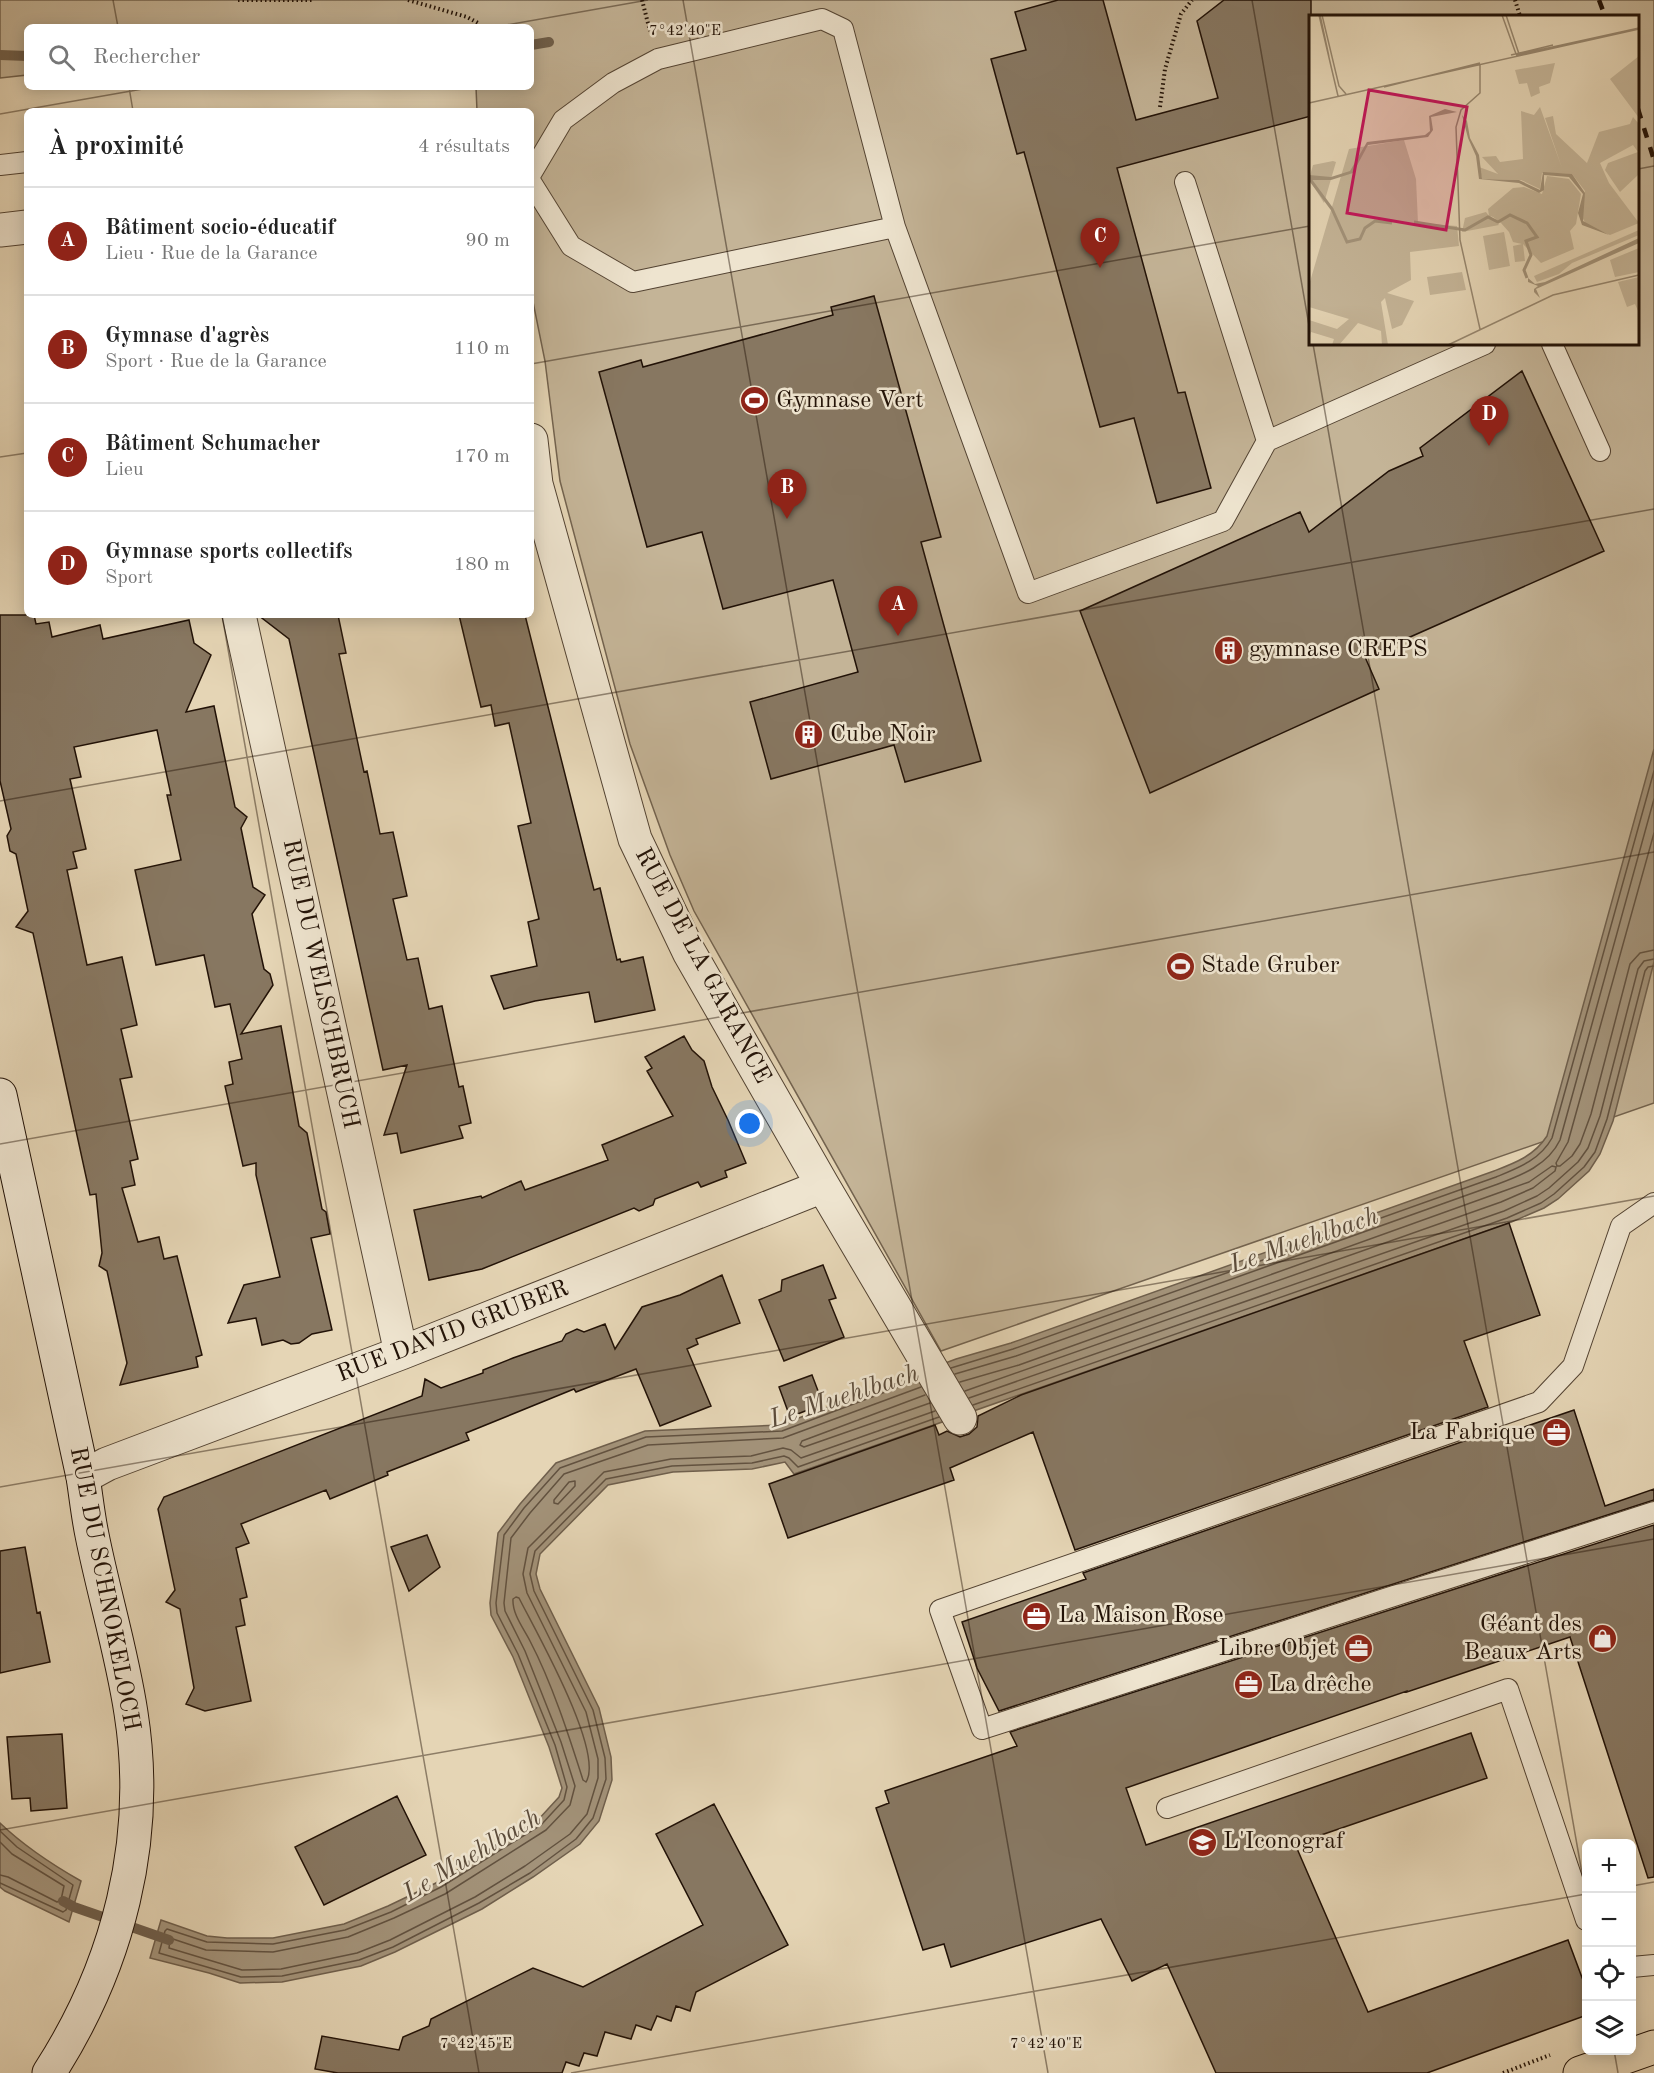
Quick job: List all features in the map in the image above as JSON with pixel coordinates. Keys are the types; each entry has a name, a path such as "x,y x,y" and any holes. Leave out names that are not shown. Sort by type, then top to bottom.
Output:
{"main road":[{"path":"1580,2073 1641,2058"}],"street":[{"path":"0,230 24,227"},
{"name":"RUE DE LA GARANCE","path":"534,466 536,484 635,839 689,952 960,1418"},
{"name":"RUE DU WELSCHBRUCH","path":"240,618 401,1353"},
{"name":"RUE DU SCHNOKELOCH","path":"0,1095 83,1477 91,1533 125,1681 135,1744 136,1815 129,1883 123,1909 107,1958 75,2027 49,2073"},
{"name":"RUE DAVID GRUBER","path":"83,1477 107,1464 401,1353 823,1186"}],"lane":[{"path":"534,169 563,120 613,83 658,59 822,19 843,28 895,227 1028,593 1223,521 1267,441 1483,345"},
{"path":"0,165 24,162"},
{"path":"1185,182 1267,441"},
{"path":"534,187 571,246 633,282 895,227"},
{"path":"1552,345 1600,451"},
{"path":"1654,1203 1621,1226 1573,1366 1539,1402 940,1611 982,1729 1654,1512"},
{"path":"1167,1808 1508,1689 1582,1905"},
{"path":"1636,1967 1654,1965"}],"path":[{"path":"238,0 312,0"},
{"path":"408,0 467,17 480,24"},
{"path":"642,0 652,36"},
{"path":"1160,107 1165,69 1181,14 1192,0"},
{"path":"1515,0 1520,15"},
{"path":"1503,2073 1555,2053"}],"shaded area":[{"path":"0,0 1654,0 1654,1103 941,1351 694,911 670,855 630,744 560,481 545,361 534,307 534,108 477,108 476,90 534,90 534,24 24,24 24,75 0,78"}],"water":[{"path":"1654,749 1654,962 1613,1121 1600,1154 1589,1171 1558,1199 1544,1208 1509,1223 794,1474 785,1462 752,1469 673,1472 608,1485 540,1554 536,1574 540,1589 599,1708 611,1757 612,1780 599,1821 580,1844 482,1909 395,1952 361,1966 282,1982 240,1983 150,1958 161,1920 207,1936 227,1938 273,1938 344,1924 438,1882 537,1821 559,1797 562,1788 549,1747 513,1657 491,1615 490,1603 498,1533 556,1463 645,1431 780,1425 956,1359 1011,1343 1494,1171 1530,1154 1547,1136"},
{"path":"0,1823 39,1855 81,1881 69,1922 0,1887"}],"building":[{"path":"1058,0 1103,0 1136,120 1218,98 1197,21 1224,0 1311,0 1309,117 1117,168 1178,393 1185,392 1211,488 1157,503 1134,418 1100,427 1024,152 1017,154 991,59 1026,50 1015,12"},
{"path":"874,296 941,537 921,542 981,761 905,782 894,745 771,779 750,702 858,672 833,580 723,609 702,532 647,547 599,372 641,360 643,367 833,315 831,307"},
{"path":"1522,371 1604,551 1365,657 1379,689 1150,793 1080,611 1300,512 1309,532 1389,471 1423,456 1420,448"},
{"path":"0,615 24,615 24,618 35,618 36,624 49,622 52,637 100,625 103,639 189,620 194,643 211,655 186,712 214,706 235,807 247,817 241,828 253,887 265,895 252,914 264,969 270,974 273,985 241,1034 281,1026 299,1126 307,1133 322,1209 326,1212 330,1234 311,1238 332,1330 312,1334 299,1343 291,1344 283,1340 262,1345 256,1318 228,1323 244,1285 280,1277 256,1175 256,1163 243,1166 225,1086 233,1084 229,1062 242,1059 230,1004 215,1007 204,955 156,965 135,870 181,860 167,795 171,795 157,730 74,747 81,777 70,779 86,849 73,852 77,868 67,870 87,965 122,957 137,1025 121,1029 132,1077 120,1079 138,1159 130,1161 135,1185 122,1188 138,1242 159,1237 164,1259 177,1256 202,1355 196,1357 198,1367 120,1385 127,1363 107,1271 99,1266 102,1253 96,1194 90,1195 33,933 16,927 28,911 16,854 10,851 7,836 11,829 0,781"},
{"path":"262,618 339,618 346,653 339,654 364,772 367,771 380,834 393,832 407,896 393,899 407,960 418,958 429,1009 442,1006 459,1087 463,1086 471,1123 459,1126 463,1138 401,1153 397,1133 384,1135 407,1065 383,1070 289,639"},
{"path":"460,618 526,618 594,890 600,888 617,960 620,959 621,962 643,957 655,1010 595,1022 589,992 504,1009 491,976 537,966 528,922 539,919 518,826 531,823 509,723 495,726 491,705 481,707"},
{"path":"684,1036 692,1050 704,1061 712,1087 746,1163 725,1171 727,1177 701,1187 698,1182 655,1199 653,1205 639,1211 634,1208 482,1269 429,1280 414,1210 481,1196 482,1198 521,1181 525,1190 608,1160 602,1145 673,1116 647,1071 652,1068 645,1057"},
{"path":"1509,1223 1540,1315 1464,1341 1488,1407 1075,1550 1033,1432 950,1468 954,1480 788,1538 769,1484 935,1425 939,1435 947,1431 960,1437 969,1434 977,1427 978,1416 1021,1395"},
{"path":"823,1265 836,1298 829,1300 844,1337 784,1361 759,1300 781,1291 782,1280"},
{"path":"722,1275 740,1323 696,1339 698,1344 687,1349 711,1406 660,1426 636,1369 576,1392 574,1389 466,1433 469,1440 387,1472 388,1475 330,1499 326,1490 241,1524 249,1543 236,1548 247,1597 240,1599 245,1625 236,1627 251,1701 205,1711 186,1704 194,1688 180,1609 166,1602 175,1590 158,1509 164,1497 422,1396 425,1379 441,1388 483,1373 483,1370 513,1358 562,1341 566,1334 577,1329 584,1332 605,1324 615,1349 642,1307 680,1295"},
{"path":"812,1375 823,1404 790,1417 779,1387"},
{"path":"1574,1410 1605,1506 1654,1489 1654,1500 999,1711 977,1668 962,1622 1086,1579 1083,1573 1496,1430 1498,1436"},
{"path":"1654,1525 1654,1877 1648,1878 1570,1637 1126,1788 1146,1845 1471,1733 1487,1778 1295,1844 1368,2012 1568,1940 1582,1978 1582,2017 1427,2073 1216,2073 1167,1964 1132,1981 1101,1919 951,1967 944,1944 923,1950 876,1808 889,1803 885,1791 1017,1746 1010,1732"},
{"path":"427,1535 440,1567 409,1591 391,1547"},
{"path":"25,1547 37,1613 40,1612 50,1662 0,1673 0,1551"},
{"path":"62,1734 67,1808 31,1811 30,1798 12,1799 7,1737"},
{"path":"397,1796 426,1855 324,1905 295,1847"},
{"path":"714,1804 788,1945 696,1992 690,2011 676,2006 671,2021 657,2016 651,2030 636,2025 631,2039 605,2032 597,2056 584,2053 579,2066 566,2062 562,2073 338,2073 315,2069 322,2036 399,2050 403,2037 429,2026 431,2019 533,1968 583,1987 703,1925 656,1834"}],"waterway":[{"name":"Le Muehlbach","path":"534,44 549,42"},
{"name":"Le Muehlbach","path":"0,55 24,56"},
{"name":"Le Muehlbach","path":"63,1901 74,1907 169,1940"}],"railway":[{"path":"1599,0 1605,15"},
{"path":"1639,112 1654,160"}],"place":[{"name":"Bâtiment Schumacher","path":"1100,268"},
{"name":"Gymnase Vert","path":"755,401"},
{"name":"Gymnase sports collectifs","path":"1489,446"},
{"name":"Gymnase d'agrès","path":"787,519"},
{"name":"Bâtiment socio-éducatif","path":"898,636"},
{"name":"gymnase CREPS","path":"1228,650"},
{"name":"Cube Noir","path":"809,735"},
{"name":"Stade Gruber","path":"1180,966"},
{"name":"La Fabrique","path":"1556,1433"},
{"name":"La Maison Rose","path":"1037,1616"},
{"name":"Géant des Beaux Arts","path":"1603,1639"},
{"name":"Libre Objet","path":"1358,1649"},
{"name":"La drêche","path":"1248,1685"},
{"name":"L'Iconograf","path":"1202,1842"}]}
